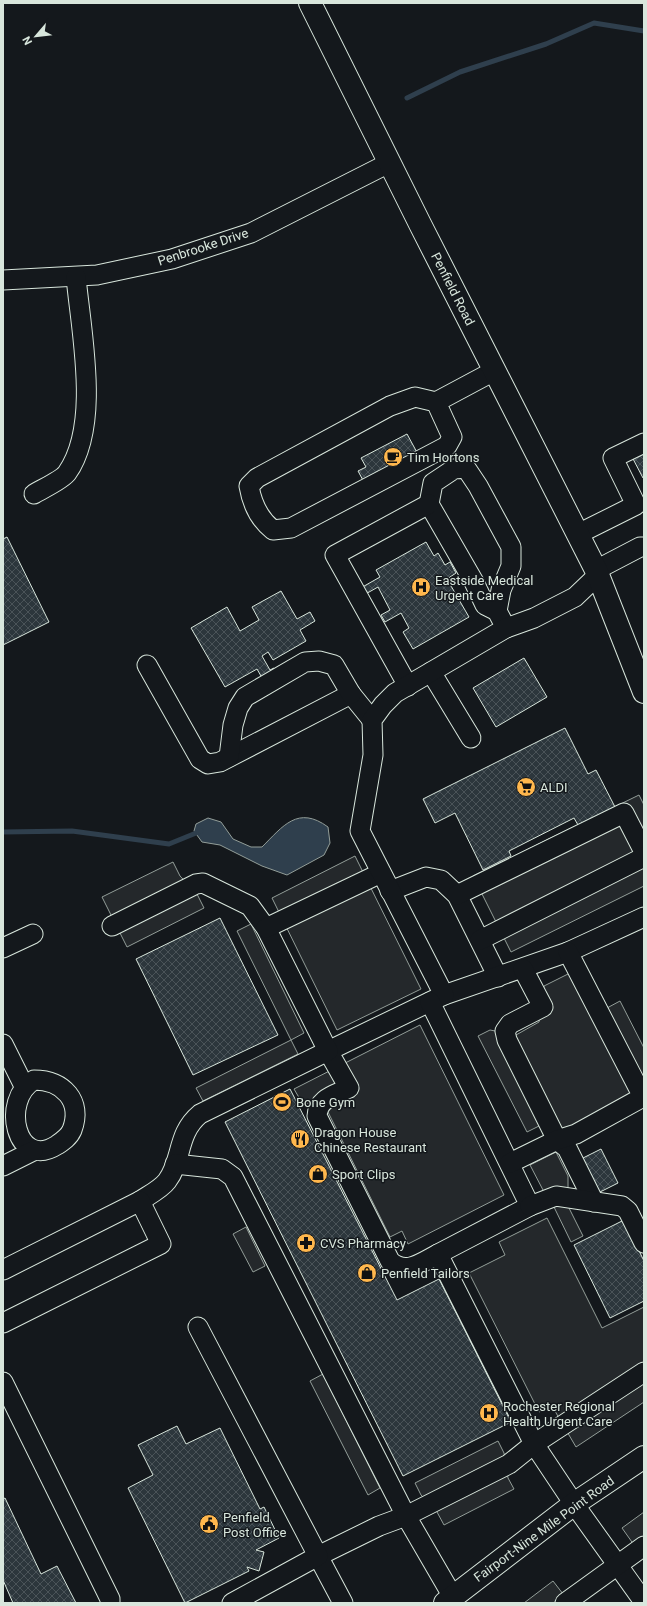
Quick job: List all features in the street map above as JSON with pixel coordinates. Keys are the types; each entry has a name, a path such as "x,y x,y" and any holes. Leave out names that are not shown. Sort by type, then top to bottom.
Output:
{"main road":[{"name":"Penfield Road","path":"310,3 494,372 597,572 644,649"},
{"name":"Penfield Road","path":"597,572 644,692"},
{"name":"Fairport-Nine Mile Point Road","path":"449,1600 574,1504 644,1457"}],"street":[{"name":"Penbrooke Drive","path":"3,280 76,277 136,268 172,259 251,233 389,163"},
{"path":"34,494 67,474 79,451 85,423 86,380 76,277"},
{"path":"436,402 452,437 447,446 291,528 273,530 264,523 252,498 249,486 257,478 390,406 415,397 436,402 494,372"},
{"path":"578,534 636,505 614,458 644,443"},
{"path":"497,611 501,590 511,566 511,547 478,486 466,468 454,470 433,483 429,504 474,582 484,605 497,611 506,628"},
{"path":"408,686 334,556 429,504"},
{"path":"372,720 391,697 408,686 506,628 534,618 575,597 597,572 640,547 644,547"},
{"path":"474,582 506,578"},
{"path":"229,757 233,725 238,708 245,697 305,662 319,661 334,665 351,694 372,720 373,755 360,831 390,891 510,1164 530,1206"},
{"path":"147,665 200,759 208,764 220,762 351,694"},
{"path":"431,672 471,738"},
{"path":"458,895 624,813 644,852"},
{"path":"480,940 644,857"},
{"path":"266,928 381,873"},
{"path":"390,891 426,877 441,880 458,895 498,977"},
{"path":"112,926 196,884 203,883 250,906 266,928 348,1088 323,1101 318,1107 317,1116 390,1261 397,1267 404,1269 438,1254 530,1206 556,1196 622,1206 628,1211 644,1243"},
{"path":"3,1270 140,1202 168,1180 190,1122 200,1114 437,998 568,952 644,917"},
{"path":"3,948 33,934"},
{"path":"510,1164 557,1140 576,1134 643,1097 568,952"},
{"path":"523,969 543,1007 510,1024 505,1031 507,1040 557,1140 567,1148 594,1202"},
{"path":"3,1044 24,1084"},
{"path":"3,1166 33,1151 54,1147 64,1141 71,1132 75,1122 75,1110 72,1100 65,1090 56,1084 45,1080 34,1080 24,1084 14,1091 7,1101 5,1113 6,1125 12,1136 21,1144 33,1151"},
{"path":"175,1164 222,1169 233,1177 449,1600"},
{"path":"3,1323 161,1244 140,1202"},
{"path":"438,1254 534,1444 574,1504 644,1602"},
{"path":"198,1327 318,1556 338,1601"},
{"path":"232,1603 318,1556 379,1526 406,1516 509,1464 534,1444 644,1372"},
{"path":"3,1382 110,1599 110,1603"},
{"path":"565,1603 644,1546"}],"shaded area":[{"path":"639,795 644,805 644,886 511,952 473,876"},
{"path":"355,856 421,989 337,1030 272,898"},
{"path":"173,862 180,876 197,894 204,908 127,947 102,897"},
{"path":"251,924 304,1033 291,1040 237,931"},
{"path":"584,966 607,1008 620,1001 644,1048 644,1080 630,1095 563,1130 539,1126 527,1132 478,1036 490,1030 516,1035 539,1022 544,986"},
{"path":"420,1025 504,1195 408,1244 402,1231 390,1237 327,1110 301,1101 294,1089"},
{"path":"291,1040 298,1054 203,1101 196,1088"},
{"path":"556,1152 568,1176 568,1206 583,1236 571,1242 554,1207 530,1165"},
{"path":"547,1218 602,1328 644,1307 644,1402 576,1447 552,1406 539,1412 469,1273 505,1255 499,1242"},
{"path":"246,1227 265,1266 253,1272 233,1234"},
{"path":"323,1374 380,1488 368,1495 310,1381"},
{"path":"498,1441 504,1453 508,1478 514,1489 444,1525 437,1512 421,1495 415,1483"},
{"path":"644,1512 644,1559 622,1528"},
{"path":"553,1581 570,1603 524,1603"}],"water":[{"path":"208,818 221,822 233,839 251,847 262,847 284,826 299,818 308,818 328,827 330,843 324,855 287,875 262,866 220,845 202,842 194,831 196,824"}],"building":[{"path":"407,434 420,458 365,484 358,471 366,467 361,458"},
{"path":"644,449 644,478 643,478 631,455"},
{"path":"7,537 49,622 3,645 3,539"},
{"path":"426,542 434,556 438,553 445,565 450,562 456,573 447,579 469,617 413,649 403,632 409,628 401,613 385,622 381,615 390,610 378,587 362,596 359,589 380,577 376,570"},
{"path":"281,591 297,619 310,612 315,621 300,630 306,641 273,660 268,652 262,656 270,670 274,668 282,683 269,690 257,669 225,687 191,628 227,607 240,631 259,620 252,607"},
{"path":"524,658 547,697 496,727 473,688"},
{"name":"ALDI","path":"565,728 588,774 596,770 615,807 578,825 574,818 509,851 511,856 483,870 455,813 435,823 423,799"},
{"path":"220,918 278,1035 193,1075 136,959"},
{"path":"290,1089 397,1300 439,1279 511,1422 403,1476 225,1122"},
{"path":"601,1149 618,1183 596,1194 579,1160"},
{"path":"624,1220 644,1261 644,1301 610,1318 574,1245"},
{"name":"Penfield Post Office","path":"177,1426 186,1444 220,1428 260,1509 264,1507 279,1538 256,1550 264,1552 259,1571 247,1567 249,1571 185,1603 128,1488 153,1475 138,1445"},
{"path":"5,1498 41,1574 57,1566 76,1603 13,1603 3,1580 3,1499"}],"waterway":[{"path":"407,98 460,72 546,44 594,23 644,31"},
{"path":"3,832 72,831 169,844 201,831"}],"place":[{"name":"Tim Hortons","path":"393,457"},
{"name":"Eastside Medical Urgent Care","path":"421,587"},
{"name":"ALDI","path":"526,787"},
{"name":"Bone Gym","path":"282,1102"},
{"name":"Dragon House Chinese Restaurant","path":"300,1139"},
{"name":"Sport Clips","path":"318,1174"},
{"name":"CVS Pharmacy","path":"306,1243"},
{"name":"Penfield Tailors","path":"367,1273"},
{"name":"Rochester Regional Health Urgent Care","path":"489,1413"},
{"name":"Penfield Post Office","path":"209,1524"}]}
